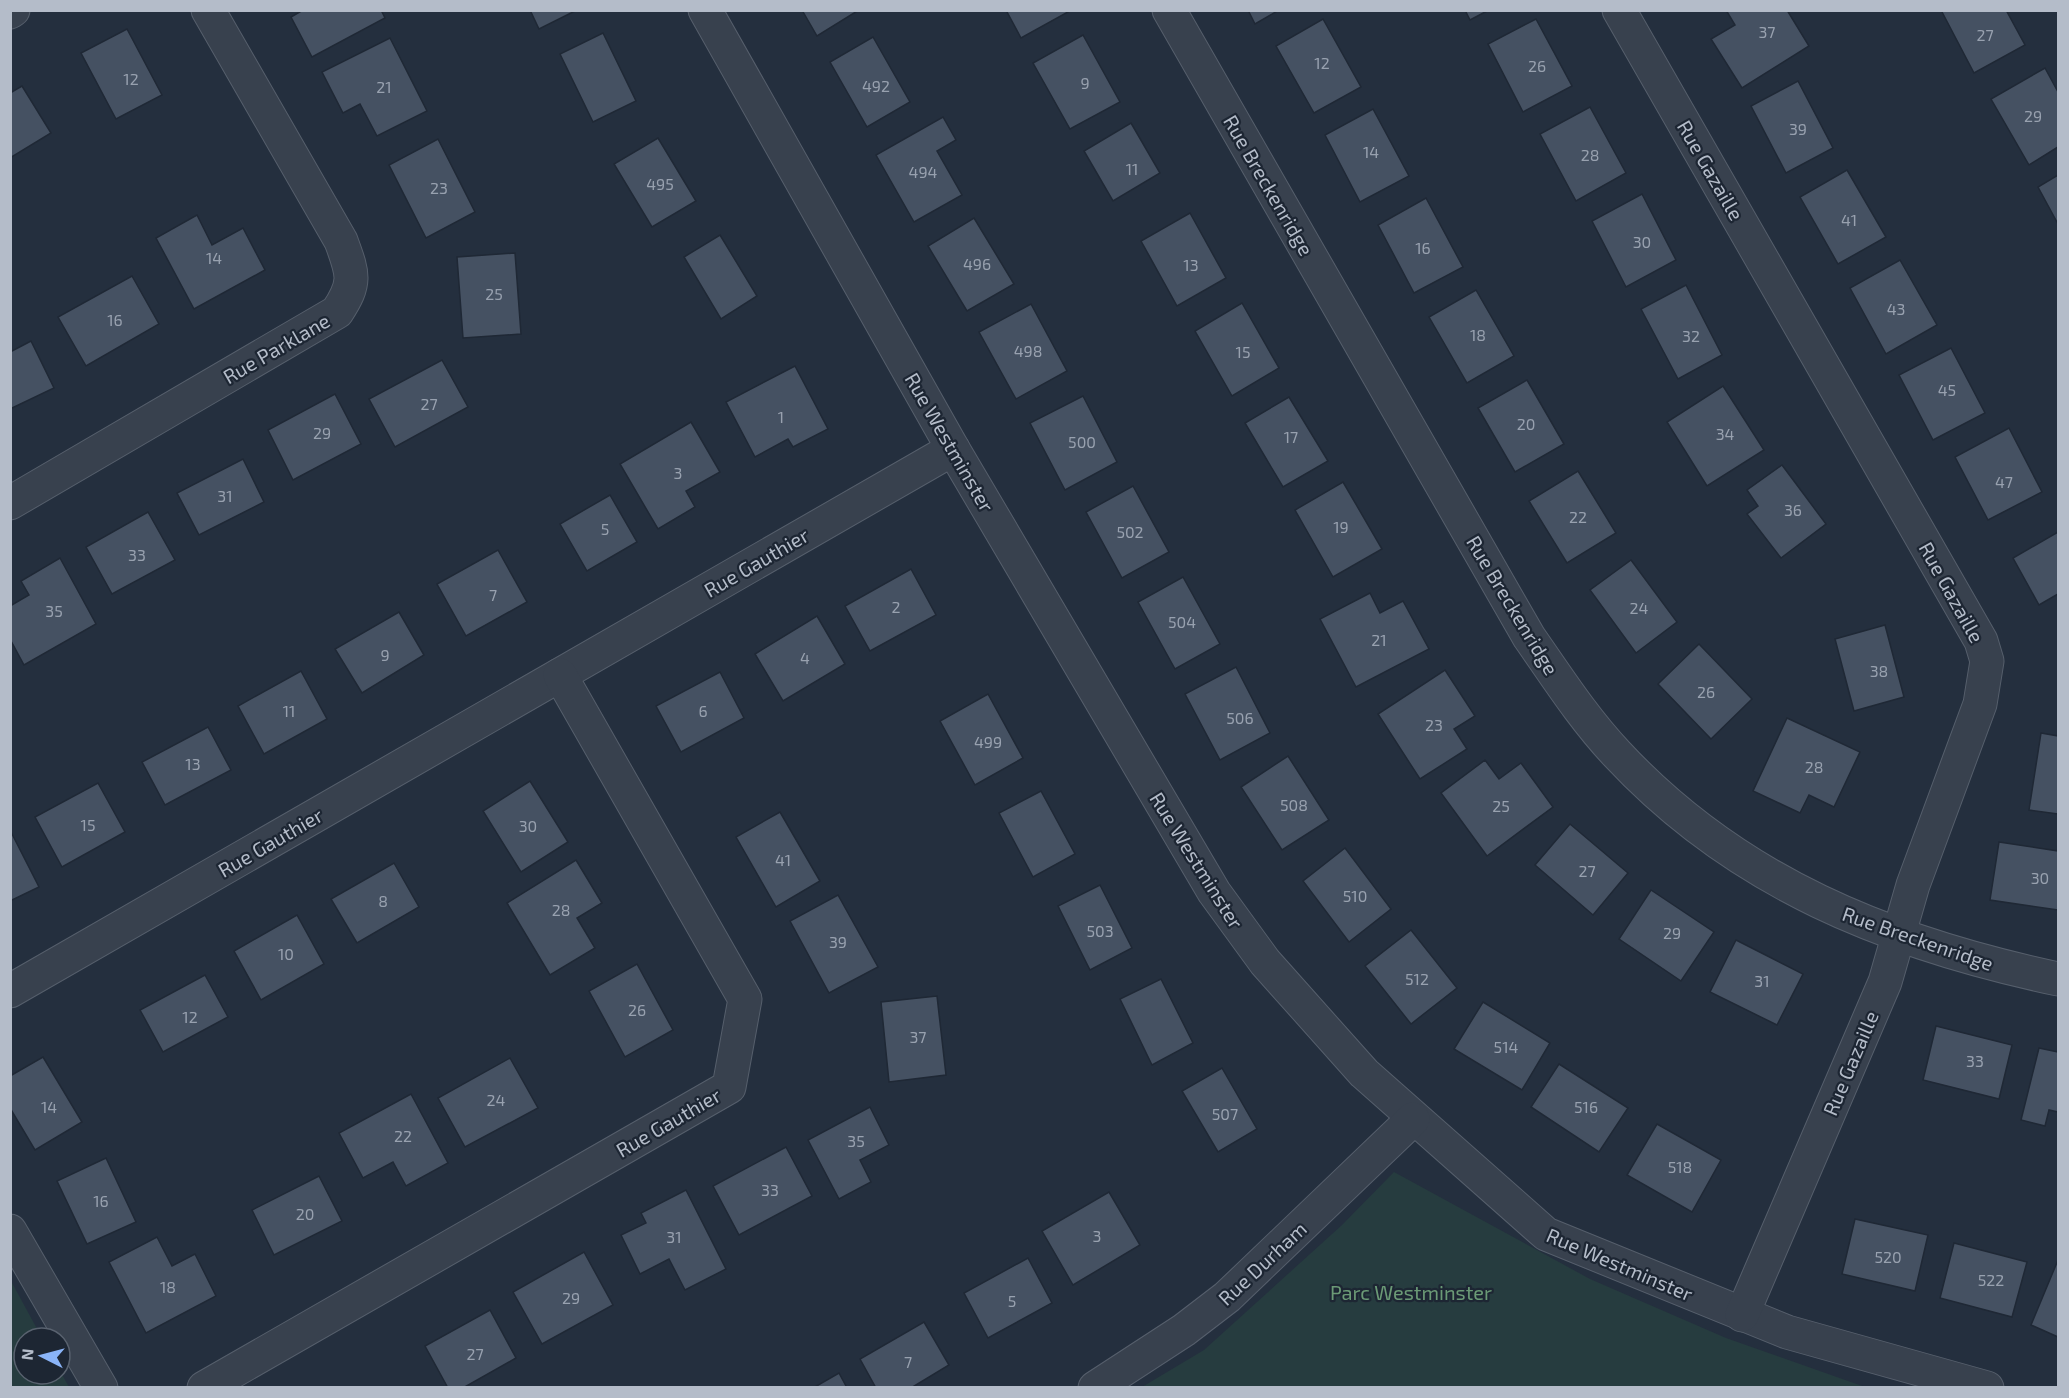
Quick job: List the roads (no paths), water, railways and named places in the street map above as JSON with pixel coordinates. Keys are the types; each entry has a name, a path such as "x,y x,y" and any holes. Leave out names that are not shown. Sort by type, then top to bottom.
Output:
{"street":[{"name":"Rue Parklane","path":"10,502 317,325 337,312 351,292 351,266 341,241 208,10"},
{"name":"Rue Westminster","path":"705,10 953,449 1214,892 1238,928 1298,1001 1364,1073 1413,1119 1546,1234 1787,1332 1987,1388"},
{"name":"Rue Breckenridge","path":"1169,10 1529,638 1573,701 1616,754 1668,804 1714,842 1755,867 1852,918 1996,966 2058,979"},
{"name":"Rue Gazaille","path":"1619,10 1981,641 1987,662 1980,704 1913,885 1885,982 1742,1315"},
{"name":"Rue Gauthier","path":"10,991 953,449"},
{"name":"Rue Gauthier","path":"204,1388 729,1087 745,999 560,675"},
{"name":"Rue Durham","path":"1095,1388 1185,1330 1227,1297 1413,1119"},
{"path":"10,1231 101,1388"}],"park label":[{"name":"Parc Westminster","path":"1411,1292"}]}
